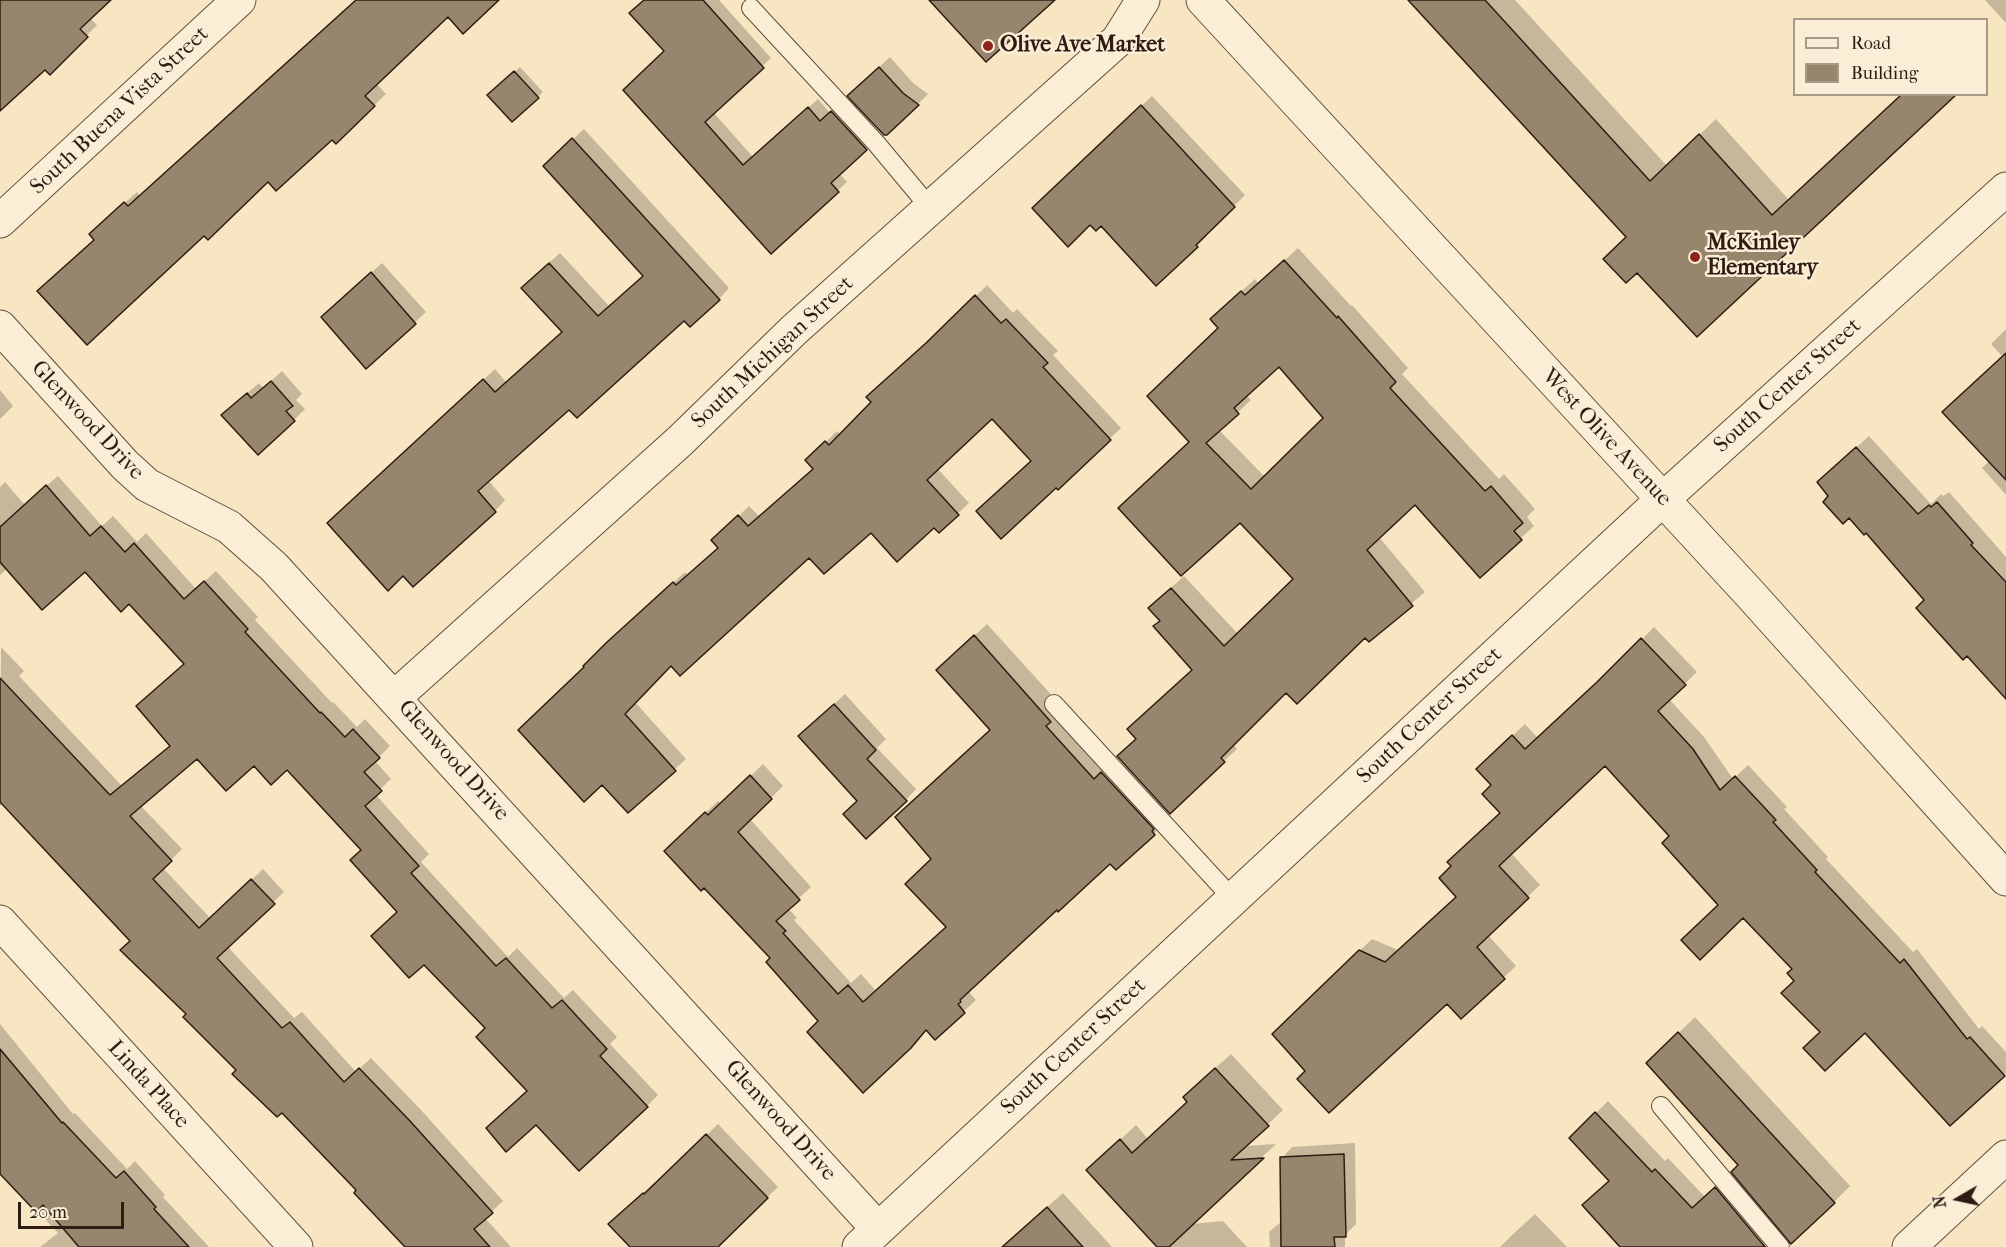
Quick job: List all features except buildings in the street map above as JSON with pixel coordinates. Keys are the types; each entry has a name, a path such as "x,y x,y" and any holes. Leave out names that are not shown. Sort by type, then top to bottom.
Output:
{"street":[{"name":"South Buena Vista Street","path":"0,221 239,0"},
{"name":"South Michigan Street","path":"395,698 680,441 786,337 1118,40 1143,0"},
{"name":"West Olive Avenue","path":"1203,0 1751,595 2006,879"},
{"name":"South Center Street","path":"869,1238 1662,500 2006,189"},
{"name":"Glenwood Drive","path":"0,327 125,465 147,485 229,527 274,567 395,698 869,1238"},
{"name":"Linda Place","path":"0,922 296,1247"},
{"path":"1909,1247 2006,1157"}],"lane":[{"path":"751,8 876,143 931,208"},
{"path":"1054,704 1233,899"},
{"path":"1661,1106 1780,1247"}],"place":[{"name":"Olive Ave Market","path":"988,46"},
{"name":"McKinley Elementary","path":"1695,257"}]}
